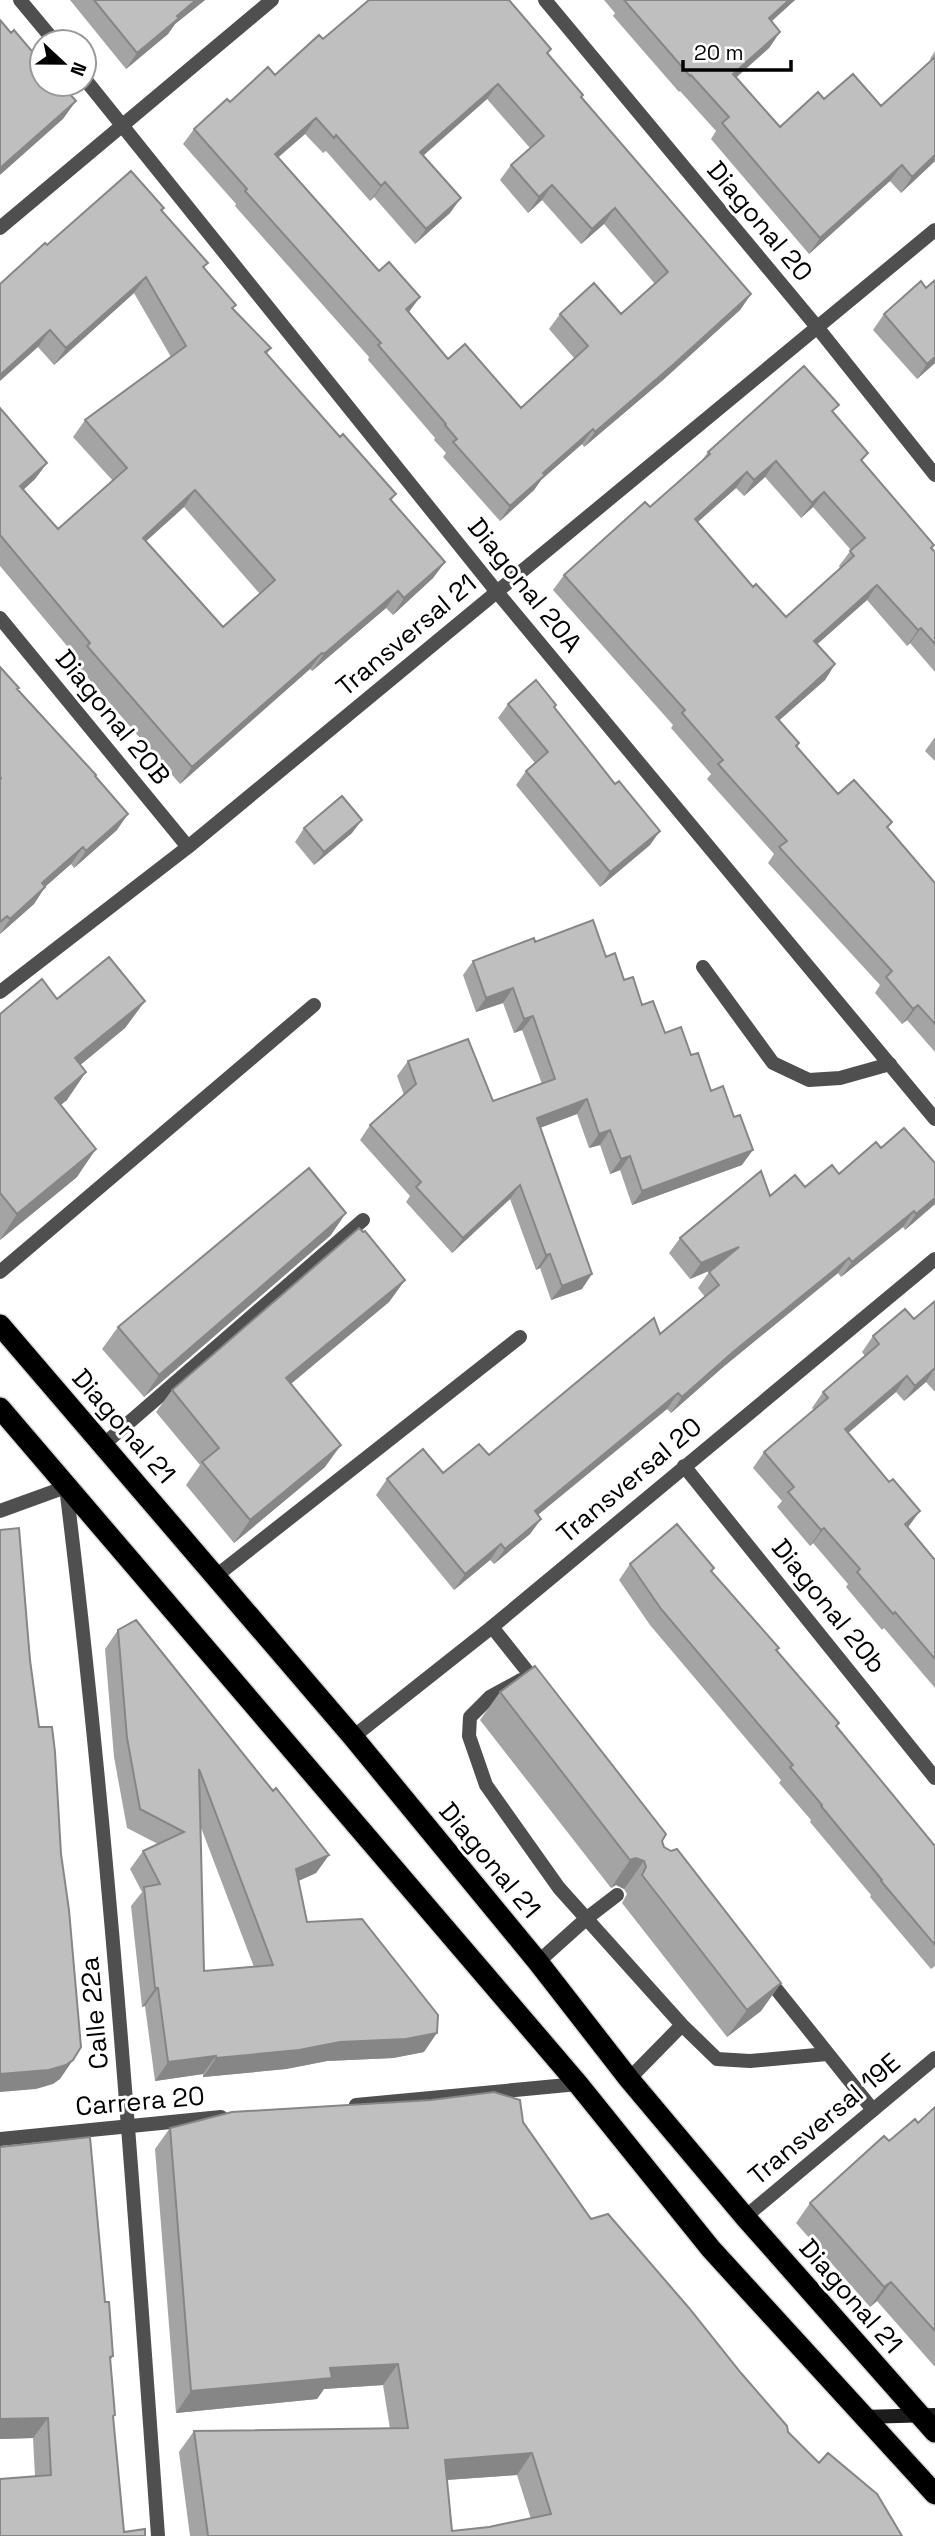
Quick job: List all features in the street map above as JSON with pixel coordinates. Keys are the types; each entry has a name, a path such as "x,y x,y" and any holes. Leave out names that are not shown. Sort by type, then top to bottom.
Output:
{"highway":[{"name":"Diagonal 21","path":"0,1325 353,1737 538,1962 629,2079 745,2217 927,2415 935,2432"},
{"path":"0,1408 578,2084 711,2249 862,2417 926,2474 935,2494"}],"street":[{"path":"20,0 43,28"},
{"path":"0,228 272,0"},
{"name":"Diagonal 20","path":"545,0 817,327 935,475"},
{"name":"Diagonal 20A","path":"98,95 498,592 935,1119"},
{"name":"Transversal 21","path":"0,992 188,847 935,230"},
{"name":"Diagonal 20B","path":"0,618 188,847"},
{"path":"703,967 773,1063 809,1080 840,1078 890,1064"},
{"path":"0,1272 314,1005"},
{"path":"103,1445 363,1220"},
{"name":"Transversal 20","path":"353,1737 492,1627 935,1259"},
{"path":"216,1576 520,1337"},
{"name":"Diagonal 20b","path":"684,1466 935,1778"},
{"path":"0,1511 66,1487"},
{"name":"Calle 22a","path":"66,1487 82,1617 129,2126 158,2536"},
{"path":"492,1627 547,1696"},
{"path":"530,1675 490,1697 470,1717 468,1736 486,1785 559,1888 682,2025 717,2059 750,2061 827,2054"},
{"path":"538,1962 617,1895"},
{"path":"755,1963 873,2110"},
{"path":"629,2079 682,2025"},
{"name":"Transversal 19E","path":"745,2217 935,2059"},
{"path":"347,2106 578,2084"},
{"name":"Carrera 20","path":"0,2139 238,2116"},
{"path":"862,2417 927,2415"}],"building":[{"path":"94,0 196,0 137,53"},
{"path":"369,0 509,0 551,49 547,53 583,95 581,97 751,294 595,432 593,429 510,506 453,442 457,439 378,345 381,343 245,191 247,189 194,129 227,99 230,102 268,67 275,75 319,35 323,39","holes":["498,84 544,136 511,165 539,197 552,185 592,229 615,208 668,272 621,314 594,283 560,314 588,346 521,408 465,344 448,359 406,309 420,297 389,262 379,271 275,154 316,118 334,138 336,135 381,186 385,182 426,229 461,198 420,152"]},
{"path":"624,0 789,0 769,18 780,32 733,74 780,127 818,92 824,99 853,74 881,106 935,57 935,155 912,177 902,165 820,238 722,123 729,117"},
{"path":"0,20 11,33 14,30 28,46 28,98 73,98 76,101 0,168"},
{"path":"131,171 208,263 203,267 236,305 232,308 271,348 265,352 340,437 343,434 396,494 390,499 445,562 404,598 398,591 322,653 192,767 87,646 90,643 0,535 0,408 47,463 20,486 58,529 127,468 85,420 186,346 146,277 66,348 50,330 0,375 0,284 45,243 47,245","holes":["195,490 275,580 223,627 143,538"]},
{"path":"935,280 935,357 927,364 884,314 921,281 926,288"},
{"path":"804,366 839,405 832,411 868,453 861,460 934,545 931,548 935,552 935,644 921,628 918,630 877,585 814,641 835,664 776,717 799,743 796,746 838,794 854,780 892,822 887,827 935,883 935,1024 918,1005 913,1009 886,977 892,971 779,847 787,841 718,764 723,760 682,713 685,710 564,575 645,502 650,507 710,454 708,452","holes":["776,461 812,503 824,492 865,538 850,551 854,556 786,617 756,584 753,587 695,519 747,472 754,480"]},
{"path":"0,667 128,814 86,851 83,847 42,883 45,887 10,919 7,916 0,922 1,778"},
{"path":"536,680 615,784 619,781 660,831 610,872 526,771 548,752 508,704"},
{"path":"342,796 362,820 324,852 304,828"},
{"path":"593,920 606,957 615,953 624,980 633,977 642,1005 653,1001 665,1033 681,1027 691,1055 698,1053 711,1091 723,1086 734,1117 740,1115 753,1150 642,1191 630,1156 621,1159 610,1130 599,1134 587,1099 537,1118 592,1274 562,1286 550,1254 546,1255 520,1185 463,1238 416,1187 421,1182 370,1125 416,1084 408,1061 468,1039 493,1101 555,1079 533,1016 524,1019 513,988 486,998 473,961"},
{"path":"109,957 145,1001 75,1058 86,1072 55,1098 96,1149 17,1214 0,1193 0,1014 42,979 57,999"},
{"path":"904,1128 935,1163 935,1198 916,1214 914,1211 852,1262 849,1258 682,1397 678,1393 535,1511 541,1519 505,1549 501,1544 465,1574 387,1479 423,1449 443,1473 479,1444 489,1455 654,1318 660,1334 719,1285 709,1272 739,1247 701,1263 680,1238 761,1171 770,1196 795,1175 805,1187 832,1165 839,1174 876,1142 881,1148"},
{"path":"309,1168 346,1213 159,1375 118,1327"},
{"path":"359,1228 365,1231 405,1280 286,1378 341,1445 250,1520 202,1462 219,1448 172,1390"},
{"path":"935,1301 935,1368 915,1386 907,1376 845,1429 889,1482 893,1479 920,1511 905,1524 935,1560 935,1659 857,1572 860,1569 824,1528 821,1530 788,1492 794,1487 764,1452 828,1398 823,1392 879,1344 873,1336 905,1309 914,1319"},
{"path":"677,1524 714,1568 711,1571 779,1648 776,1650 839,1723 836,1726 935,1846 935,1945 790,1767 793,1765 661,1609 630,1564"},
{"path":"19,1528 30,1660 39,1727 52,1727 55,1752 61,1854 69,1910 81,2047 73,2060 66,2065 49,2070 0,2074 0,1530"},
{"path":"136,1620 273,1791 276,1788 329,1855 296,1869 307,1922 362,1919 438,2015 437,2033 406,2039 340,2042 299,2050 168,2062 158,1988 155,1988 144,1887 160,1884 143,1851 184,1832 140,1809 127,1738 118,1630","holes":["199,1769 273,1965 204,1971"]},
{"path":"535,1666 666,1834 662,1841 664,1847 671,1851 677,1849 781,1983 747,2010 642,1875 646,1867 644,1861 636,1858 630,1860 500,1692"},
{"path":"494,2092 520,2100 523,2122 591,2219 608,2214 787,2426 788,2432 819,2463 828,2453 877,2494 902,2536 208,2536 194,2431 408,2428 398,2364 330,2368 332,2378 191,2391 170,2128 232,2112 431,2100","holes":["532,2453 551,2514 489,2527 452,2531 445,2460"]},
{"path":"935,2107 935,2331 891,2282 884,2287 810,2203 884,2136 889,2141 915,2119 918,2123"},
{"path":"90,2137 105,2302 109,2302 113,2356 110,2357 113,2416 124,2532 145,2529 145,2536 0,2536 0,2479 51,2475 48,2418 0,2419 0,2147"}]}
